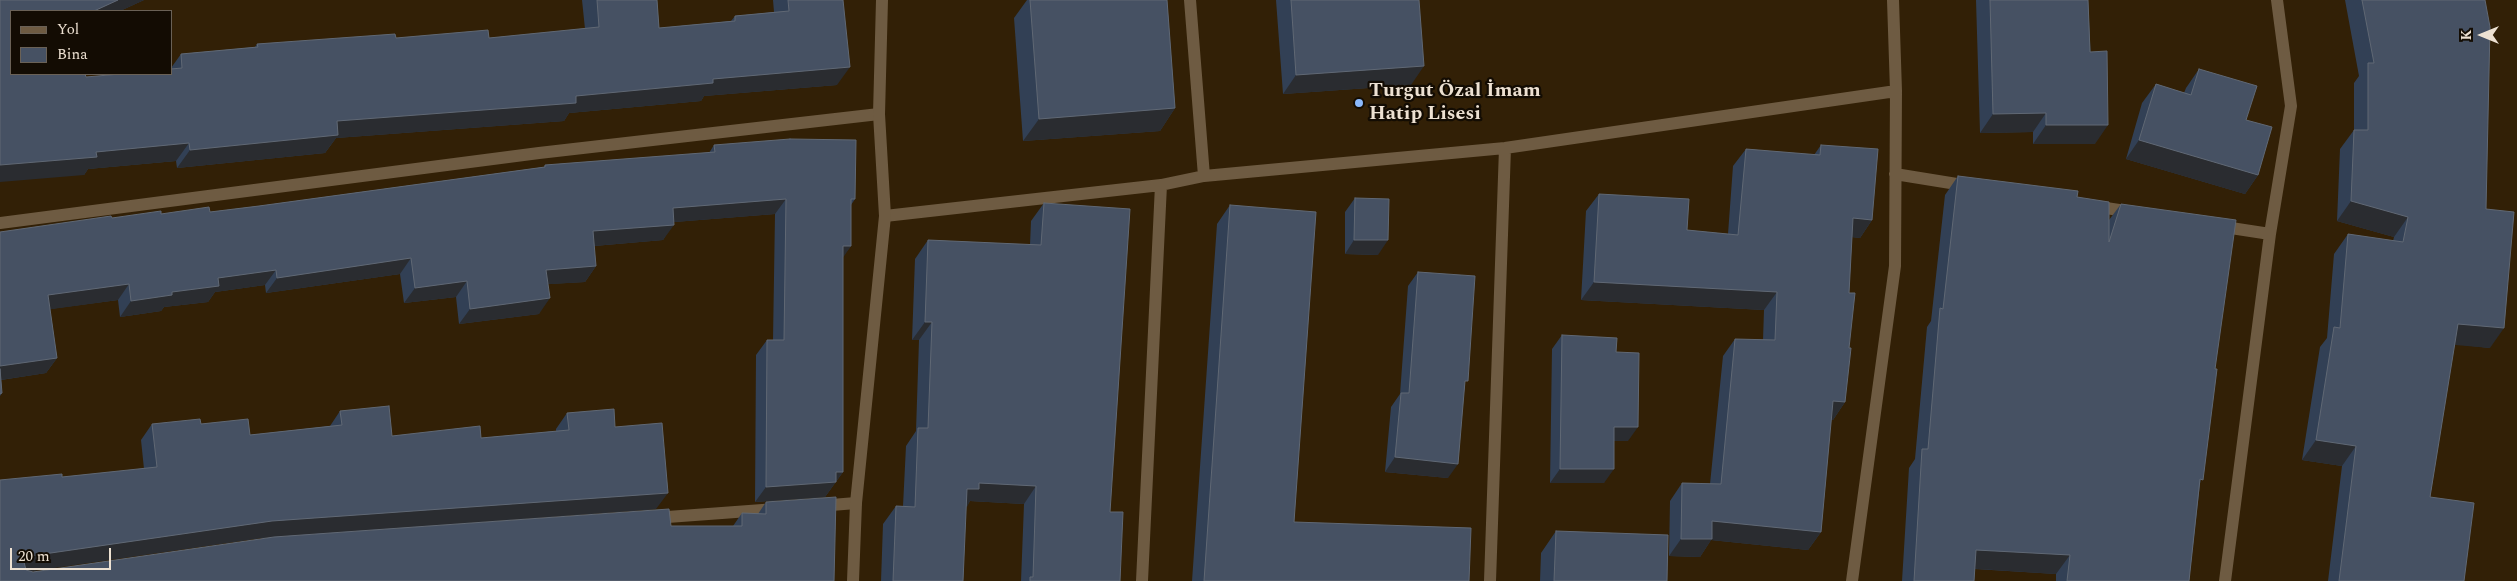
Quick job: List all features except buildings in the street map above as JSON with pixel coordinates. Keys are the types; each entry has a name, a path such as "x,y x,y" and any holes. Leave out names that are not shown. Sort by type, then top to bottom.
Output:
{"street":[{"path":"853,581 856,503 885,216 879,114 882,0"},
{"path":"1190,0 1204,176"},
{"path":"1852,581 1894,266 1896,91 1893,0"},
{"path":"2225,581 2270,234 2291,106 2277,0"},
{"path":"885,216 1161,185 1204,176 1505,148 1896,91"},
{"path":"0,223 539,153 879,114"},
{"path":"1490,581 1505,148"},
{"path":"1895,174 1984,188"},
{"path":"1142,581 1161,185"},
{"path":"2082,204 2142,214"},
{"path":"2201,223 2270,234"},
{"path":"806,507 856,503"},
{"path":"638,519 787,508"}],"place":[{"name":"Turgut Özal İmam Hatip Lisesi","path":"1359,103"}]}
